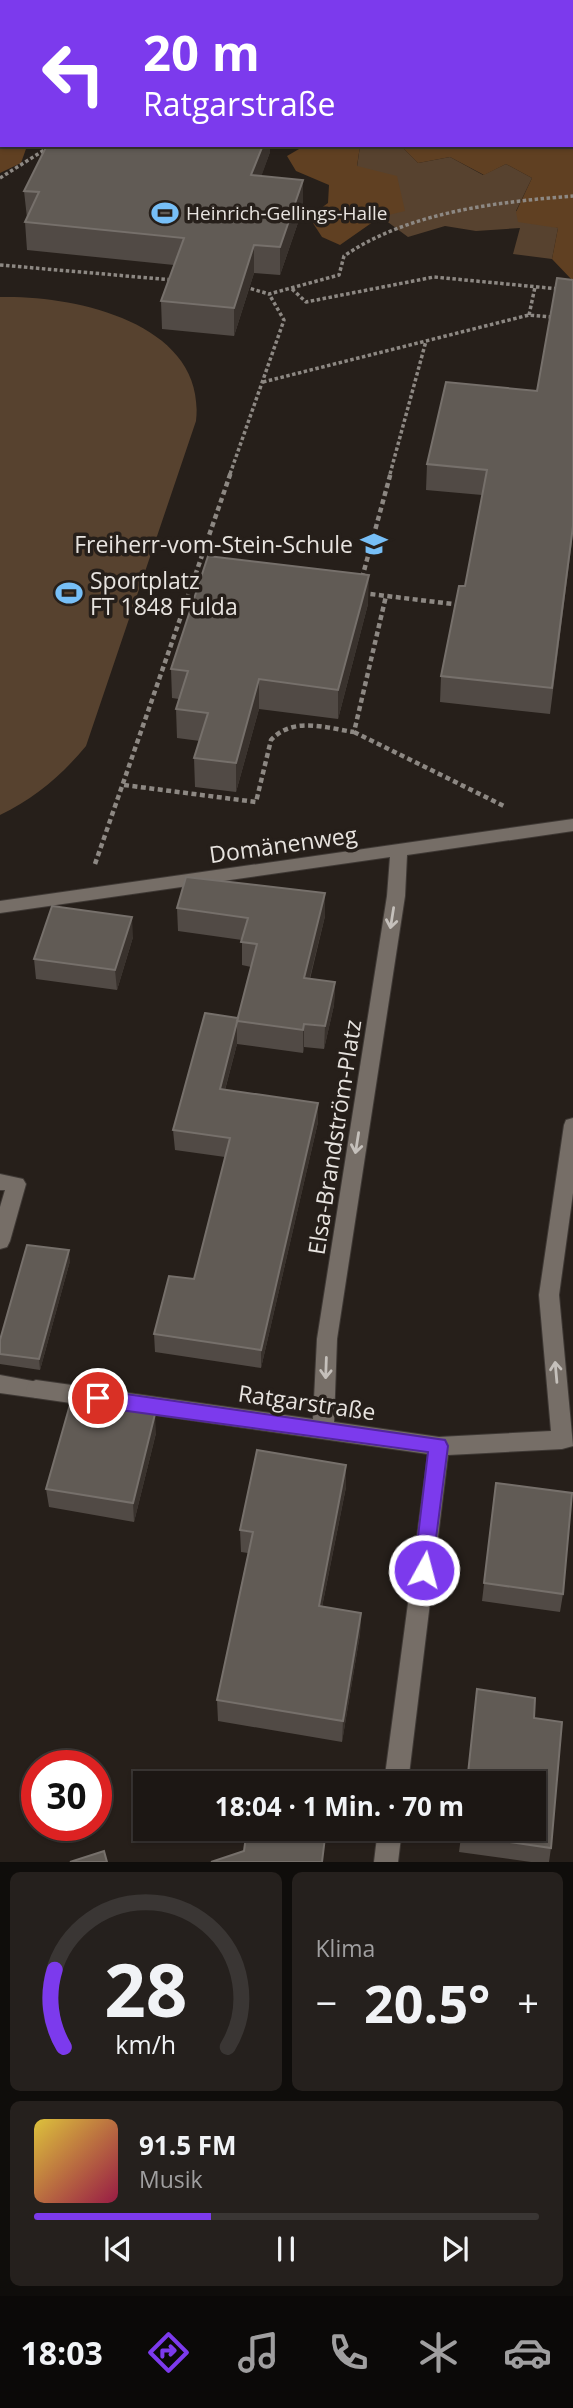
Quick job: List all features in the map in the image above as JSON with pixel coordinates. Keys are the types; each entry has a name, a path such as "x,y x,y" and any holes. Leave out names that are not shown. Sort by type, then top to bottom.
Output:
{"street":[{"name":"Domänenweg","path":"0,906 573,825"},
{"name":"Elsa-Brandström-Platz","path":"323,1431 327,1339 396,896 399,850"},
{"path":"568,1439 549,1295 573,1125"},
{"path":"0,1182 16,1184 0,1241"},
{"name":"Ratgarstraße","path":"0,1384 439,1446 568,1439"},
{"path":"398,1771 439,1446"},
{"path":"386,1862 389,1841"}],"path":[{"path":"0,178 48,147"},
{"path":"235,286 269,294 292,288 339,275 344,256 369,238 457,214 573,195"},
{"path":"0,265 180,281"},
{"path":"292,288 306,302 434,277 560,289"},
{"path":"529,315 535,287"},
{"path":"95,864 284,320 269,294"},
{"path":"262,382 529,315 552,317"},
{"path":"361,579 426,341"},
{"path":"196,573 210,575"},
{"path":"358,592 472,606"},
{"path":"354,732 386,596"},
{"path":"123,785 256,802 271,740 276,732 294,725 354,732 512,810"}],"shaded area":[{"path":"27,147 21,163 0,173 0,149"},
{"path":"303,147 360,147 357,166 397,176 405,211 380,217 340,245 322,237 309,217 328,203 329,185 296,171 287,156"},
{"path":"360,147 402,147 418,163 450,157 483,175 506,164 532,178 516,211 558,228 552,259 513,254 520,228 476,231 445,226 408,237 381,217 357,167"},
{"path":"402,147 573,147 573,281 552,259 558,228 518,222 516,212 532,178 506,164 484,175 450,157 418,163"},
{"name":"Sportplatz FT 1848 Fulda","path":"0,297 64,302 98,310 130,322 159,338 181,360 194,387 196,421 86,746 47,785 0,815"}],"building":[{"name":"Heinrich-Gellings-Halle","path":"46,147 262,147 251,175 303,180 280,247 254,245 234,308 161,301 184,238 25,222 39,192 24,191"},
{"path":"557,278 573,280 573,526 552,688 441,676 459,586 465,586 487,470 427,464 446,382 537,391"},
{"path":"208,556 369,575 338,690 259,679 236,763 194,758 208,713 176,709 188,671 171,669"},
{"path":"186,877 325,893 304,978 335,982 325,1026 304,1024 303,1030 237,1021 257,944 241,942 248,918 177,908"},
{"path":"52,906 132,917 115,970 34,959"},
{"path":"205,1013 238,1018 220,1089 318,1103 261,1350 154,1334 169,1276 194,1279 230,1138 173,1130"},
{"path":"27,1245 69,1250 39,1359 0,1354 0,1340"},
{"path":"71,1401 155,1414 133,1503 46,1489"},
{"path":"257,1450 346,1465 319,1606 361,1613 343,1721 217,1700 253,1532 240,1530"},
{"path":"496,1483 572,1493 563,1594 484,1583"},
{"path":"477,1689 535,1698 534,1718 562,1722 551,1848 503,1841 546,1841 546,1771 468,1771"},
{"path":"245,1841 325,1841 322,1862 211,1862 244,1851"},
{"path":"104,1851 107,1862 70,1862"}],"place":[{"name":"Heinrich-Gellings-Halle","path":"165,213"},
{"name":"Freiherr-vom-Stein-Schule","path":"374,544"},
{"name":"Sportplatz FT 1848 Fulda","path":"69,593"}],"route":[{"path":"98,1398 439,1446 424,1570"}]}
